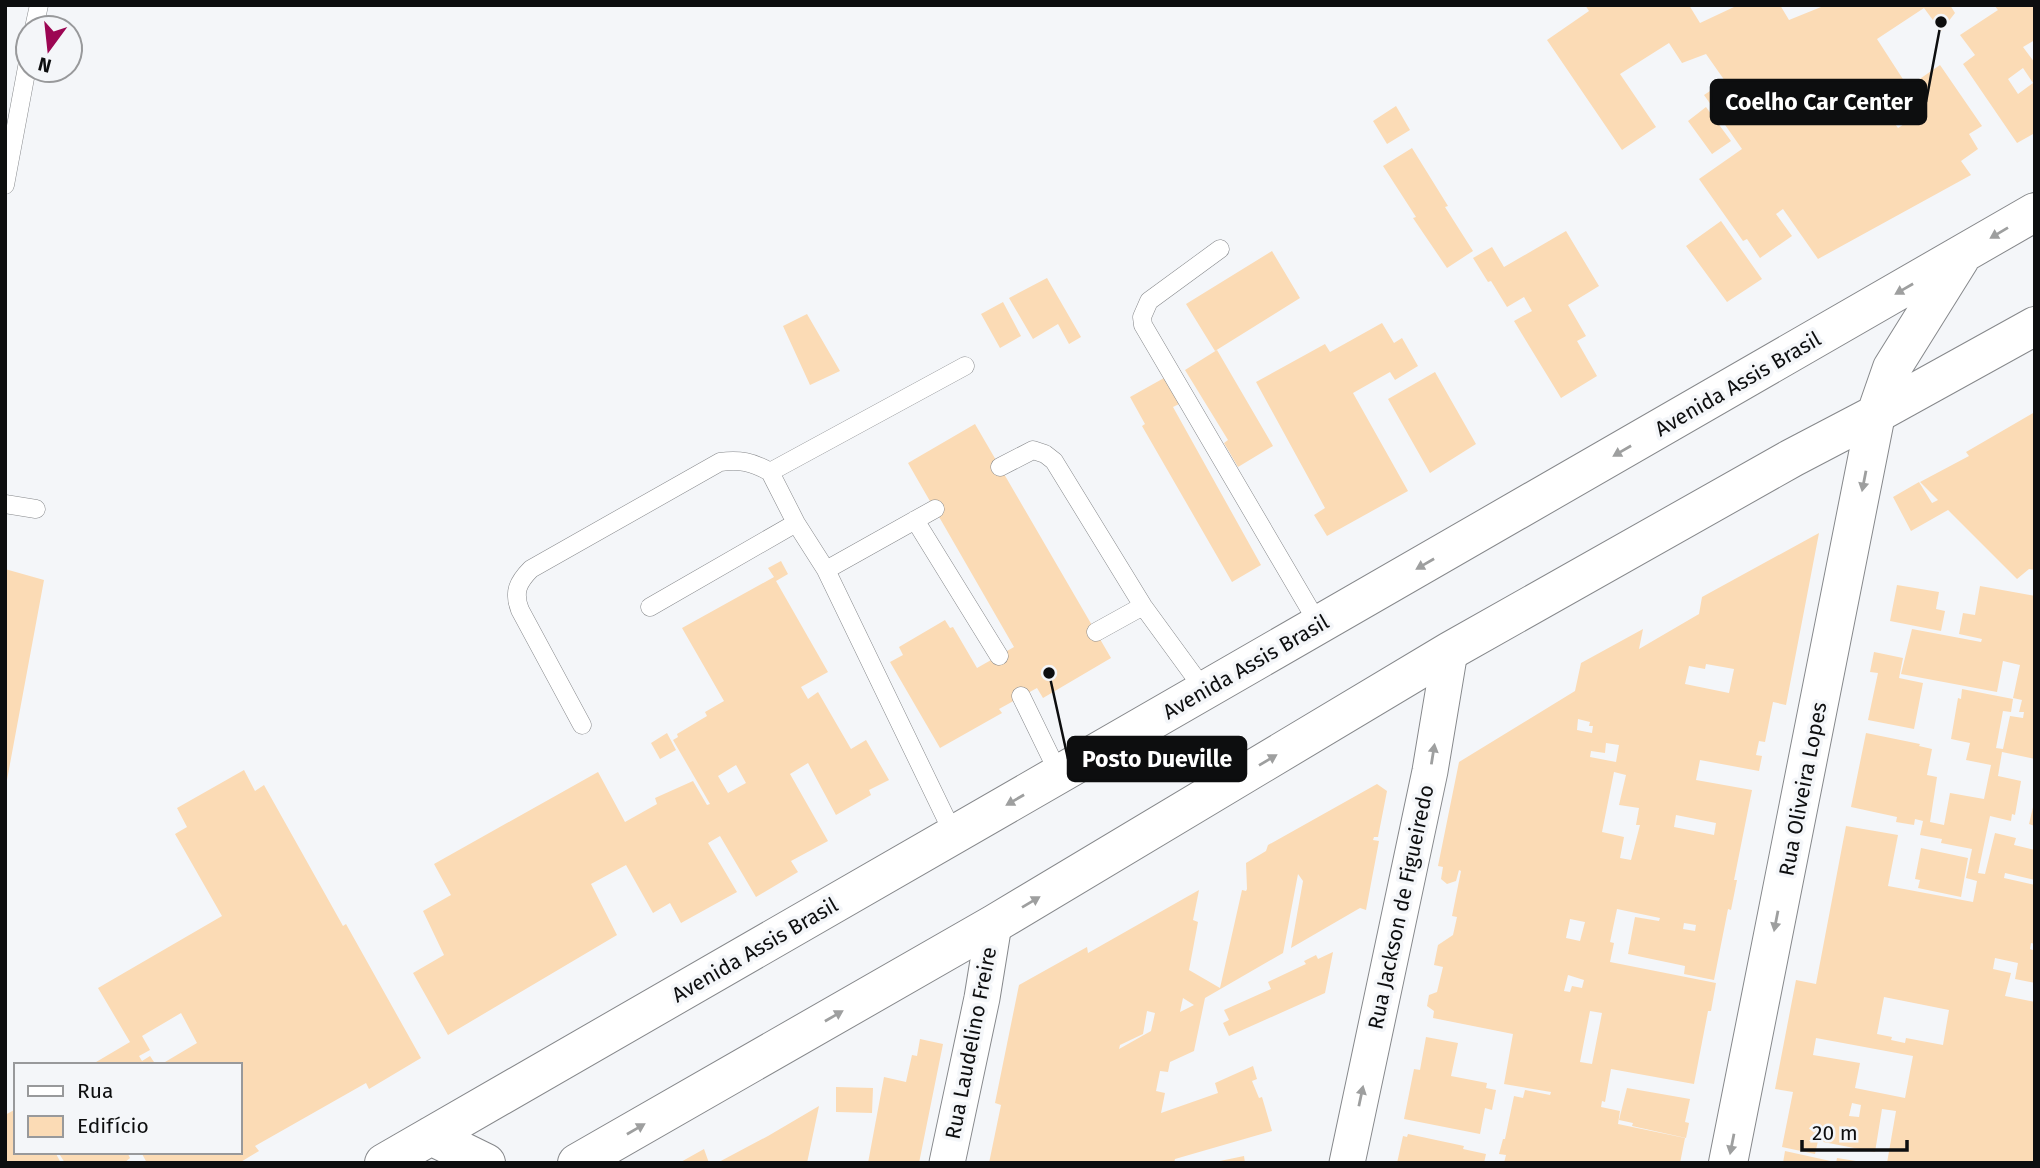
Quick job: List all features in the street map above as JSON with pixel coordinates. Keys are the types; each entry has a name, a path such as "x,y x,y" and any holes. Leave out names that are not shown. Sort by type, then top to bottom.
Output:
{"main road":[{"name":"Avenida Assis Brasil","path":"384,1163 2035,212"},
{"name":"Rua Oliveira Lopes","path":"1728,1163 1876,414 1892,368 1963,254"},
{"path":"577,1163 994,924 1450,651 1792,458 2035,326"},
{"path":"430,1136 486,1163"}],"street":[{"name":"Rua Jackson de Figueiredo","path":"1347,1163 1430,771 1450,651"},
{"name":"Rua Laudelino Freire","path":"947,1163 982,998 994,924"}],"lane":[{"path":"5,185 10,134 22,84"},
{"path":"1220,249 1149,301 1142,317 1143,325 1319,625"},
{"path":"770,472 965,366"},
{"path":"1000,467 1033,450 1054,461 1143,606 1205,691"},
{"path":"582,725 520,610 516,588 522,578 531,569 720,462 746,462 770,472 796,523 826,570 954,835"},
{"path":"5,504 36,509"},
{"path":"826,570 934,509"},
{"path":"915,520 999,656"},
{"path":"650,607 796,523"},
{"path":"1096,632 1143,606"},
{"path":"1021,696 1059,774"}],"building":[{"path":"1585,5 1689,5 1700,23 1734,7 1733,5 1780,5 1789,20 1826,5 1950,5 1955,13 1941,31 1924,8 1877,39 1908,87 1940,65 1982,126 1969,134 1978,149 1961,161 1971,175 1818,259 1783,209 1776,214 1792,236 1760,258 1747,239 1743,241 1699,179 1742,149 1704,95 1725,81 1706,54 1682,63 1669,43 1620,74 1656,127 1622,150 1547,40 1589,11","holes":["1917,100 1921,106 1912,112 1915,117 1898,128 1890,117"]},
{"path":"1994,5 2035,5 2035,40 2023,47 2035,63 2035,133 2017,143 1963,64 1975,55 1960,35 1998,10","holes":["2023,68 2033,83 2018,94 2008,79"]},
{"path":"1396,106 1410,130 1387,144 1373,121"},
{"path":"1706,107 1731,141 1712,154 1688,121"},
{"path":"1412,148 1473,251 1447,268 1413,218 1416,217 1383,166"},
{"path":"1721,221 1762,279 1727,302 1686,246"},
{"path":"1566,231 1599,286 1568,305 1586,336 1577,341 1597,376 1561,398 1514,321 1532,311 1524,297 1507,307 1473,258 1492,247 1504,267"},
{"path":"1272,251 1300,298 1215,351 1186,304"},
{"path":"1047,278 1081,337 1069,344 1058,324 1033,339 1009,298"},
{"path":"1003,302 1021,336 1000,348 981,314"},
{"path":"807,314 840,371 810,385 783,326"},
{"path":"1382,323 1394,343 1402,338 1418,366 1395,380 1390,372 1353,393 1408,491 1327,536 1314,515 1325,508 1256,382 1325,344 1330,352"},
{"path":"1217,350 1273,446 1238,467 1224,443 1228,440 1185,370"},
{"path":"1435,372 1476,444 1430,473 1388,399"},
{"path":"1164,378 1179,404 1173,407 1261,565 1232,582 1142,426 1145,424 1130,397"},
{"path":"2035,412 2035,570 2029,569 2017,579 1948,510 1911,531 1893,497 1919,482 1932,503 1938,500 1920,482 1969,456 1966,452"},
{"path":"975,424 1111,658 1043,698 1037,688 999,709 1002,713 940,748 890,662 903,655 899,647 945,620 950,628 953,627 977,668 1014,647 908,463"},
{"path":"1819,533 1786,705 1773,702 1765,742 1759,741 1756,755 1762,756 1759,771 1700,760 1696,780 1752,790 1734,880 1737,880 1731,910 1728,909 1714,980 1684,974 1685,966 1628,954 1635,917 1659,921 1660,918 1617,909 1610,942 1614,943 1610,962 1716,983 1694,1084 1611,1069 1605,1102 1602,1101 1601,1107 1620,1111 1618,1124 1685,1138 1680,1163 1504,1163 1506,1155 1499,1154 1514,1096 1523,1098 1525,1090 1550,1095 1551,1092 1504,1084 1513,1034 1433,1018 1434,1011 1427,1006 1429,995 1437,992 1443,967 1434,965 1438,945 1453,935 1457,917 1452,916 1461,871 1459,870 1456,881 1447,884 1441,879 1443,867 1438,866 1459,762 1575,691 1581,663 1643,629 1639,649 1699,614 1702,597","holes":["1706,664 1734,669 1729,693 1685,684 1689,666 1705,669","1578,719 1590,722 1589,726 1593,726 1592,733 1577,730","1606,743 1619,745 1616,762 1590,757 1591,751 1605,753","1614,772 1626,775 1619,805 1639,808 1636,825 1640,825 1631,860 1620,858 1624,837 1602,832","1676,815 1716,823 1714,835 1674,827","1570,919 1585,922 1580,941 1566,938","1684,923 1696,925 1695,931 1683,929","1568,975 1584,980 1582,988 1572,986 1570,992 1564,991","1590,1011 1602,1013 1592,1064 1580,1062"]},
{"path":"781,561 788,574 776,581 828,672 801,687 808,699 818,692 851,749 866,740 889,780 869,790 871,795 836,815 808,763 790,774 828,841 791,861 798,872 756,897 720,836 708,843 737,892 681,923 670,903 653,913 626,865 591,884 617,935 448,1035 413,973 444,955 423,911 451,895 434,864 598,772 625,822 657,804 655,798 693,781 707,805 710,804 673,740 678,737 677,734 707,716 705,712 724,701 682,628 774,577 768,568","holes":["736,765 746,783 728,793 718,776"]},
{"path":"5,569 44,580 7,780 5,780"},
{"path":"1897,585 1939,592 1936,609 1945,611 1941,631 1890,621"},
{"path":"1980,586 2035,596 2035,759 2002,752 1998,776 2021,781 2015,815 2012,814 2011,821 1990,816 1978,873 1985,874 1995,833 2016,838 2014,845 2035,850 2035,880 2005,873 2004,878 2035,885 2035,944 2031,943 2030,949 2035,951 2035,983 2015,979 2018,963 1995,958 1993,969 2011,973 2005,996 2035,1002 2035,1163 1887,1163 1896,1111 1882,1109 1875,1152 1818,1141 1815,1154 1782,1147 1793,1092 1775,1089 1796,980 1816,984 1846,826 1898,835 1888,886 1973,902 1977,881 1966,878 1972,849 1941,843 1942,839 1920,835 1923,821 1915,819 1914,825 1896,822 1897,817 1851,807 1866,733 1932,749 1927,775 1937,777 1930,822 1944,825 1950,793 1984,799 1991,765 1966,760 1970,743 1951,739 1958,698 1961,699 1962,689 2013,699 2011,712 2003,711 1996,748 2003,749 2010,716 2023,718 2024,712 2019,712 2022,700 2013,698 2020,665 2003,661 1997,692 1901,674 1912,629 1981,642 1982,639 1959,634 1963,613 1975,615","holes":["1884,997 1949,1010 1943,1045 1906,1038 1905,1043 1877,1034","1816,1038 1913,1056 1905,1098 1855,1088 1860,1063 1813,1055","1852,1103 1861,1105 1859,1117 1849,1116"]},
{"path":"1874,652 1903,658 1899,678 1923,683 1914,729 1868,720 1878,673 1870,672"},
{"path":"667,733 676,750 660,759 651,743"},
{"path":"244,770 255,791 264,785 421,1058 369,1089 366,1083 255,1146 259,1151 239,1163 147,1163 142,1154 242,1154 242,1063 163,1063 197,1043 181,1013 142,1036 150,1050 139,1056 142,1061 150,1056 155,1063 94,1063 130,1042 98,988 222,916 175,834 187,827 177,808"},
{"path":"1377,784 1387,791 1378,837 1373,840 1379,841 1366,910 1360,908 1291,948 1303,881 1298,874 1283,953 1205,998 1194,1051 1170,1062 1168,1072 1160,1071 1156,1091 1165,1093 1161,1113 1218,1093 1215,1083 1253,1066 1257,1079 1252,1081 1259,1098 1262,1097 1272,1131 1175,1159 1174,1163 989,1163 1001,1105 995,1103 1019,985 1087,947 1088,953 1199,890 1193,920 1198,922 1189,970 1220,988 1242,890 1247,889 1246,863 1266,851 1268,845","holes":["1183,998 1194,1005 1180,1012","1147,1011 1155,1013 1151,1031 1119,1049 1120,1045 1143,1034"]},
{"path":"2035,803 2035,826 2029,824"},
{"path":"1921,848 1968,858 1961,897 1918,888 1920,880 1915,879"},
{"path":"1333,952 1325,993 1229,1036 1223,1023 1229,1020 1224,1010 1271,989 1268,982 1306,964 1304,961 1316,955 1318,959"},
{"path":"1426,1037 1458,1043 1451,1076 1487,1083 1486,1088 1496,1090 1492,1110 1485,1108 1480,1134 1404,1119 1414,1069 1420,1070"},
{"path":"920,1039 943,1044 919,1163 868,1163 884,1077 906,1082 912,1055 917,1056"},
{"path":"836,1087 873,1088 872,1113 836,1112"},
{"path":"1627,1088 1690,1099 1685,1122 1689,1123 1686,1138 1632,1126 1633,1123 1619,1120"},
{"path":"819,1106 807,1163 717,1163 768,1136"},
{"path":"14,1110 14,1154 56,1154 61,1163 5,1163 5,1115"},
{"path":"1408,1134 1464,1146 1463,1149 1486,1154 1484,1163 1397,1163 1403,1136 1407,1137"},
{"path":"704,1149 709,1163 679,1163"},
{"path":"1785,1151 1835,1162 1835,1163 1783,1163"},
{"path":"59,1154 128,1154 130,1158 124,1163 65,1163"},
{"path":"1244,1156 1245,1163 1215,1162"},
{"path":"1837,1158 1856,1161 1856,1163 1836,1163"}],"place":[{"name":"Coelho Car Center","path":"1941,22"},
{"name":"Posto Dueville","path":"1049,673"}]}
